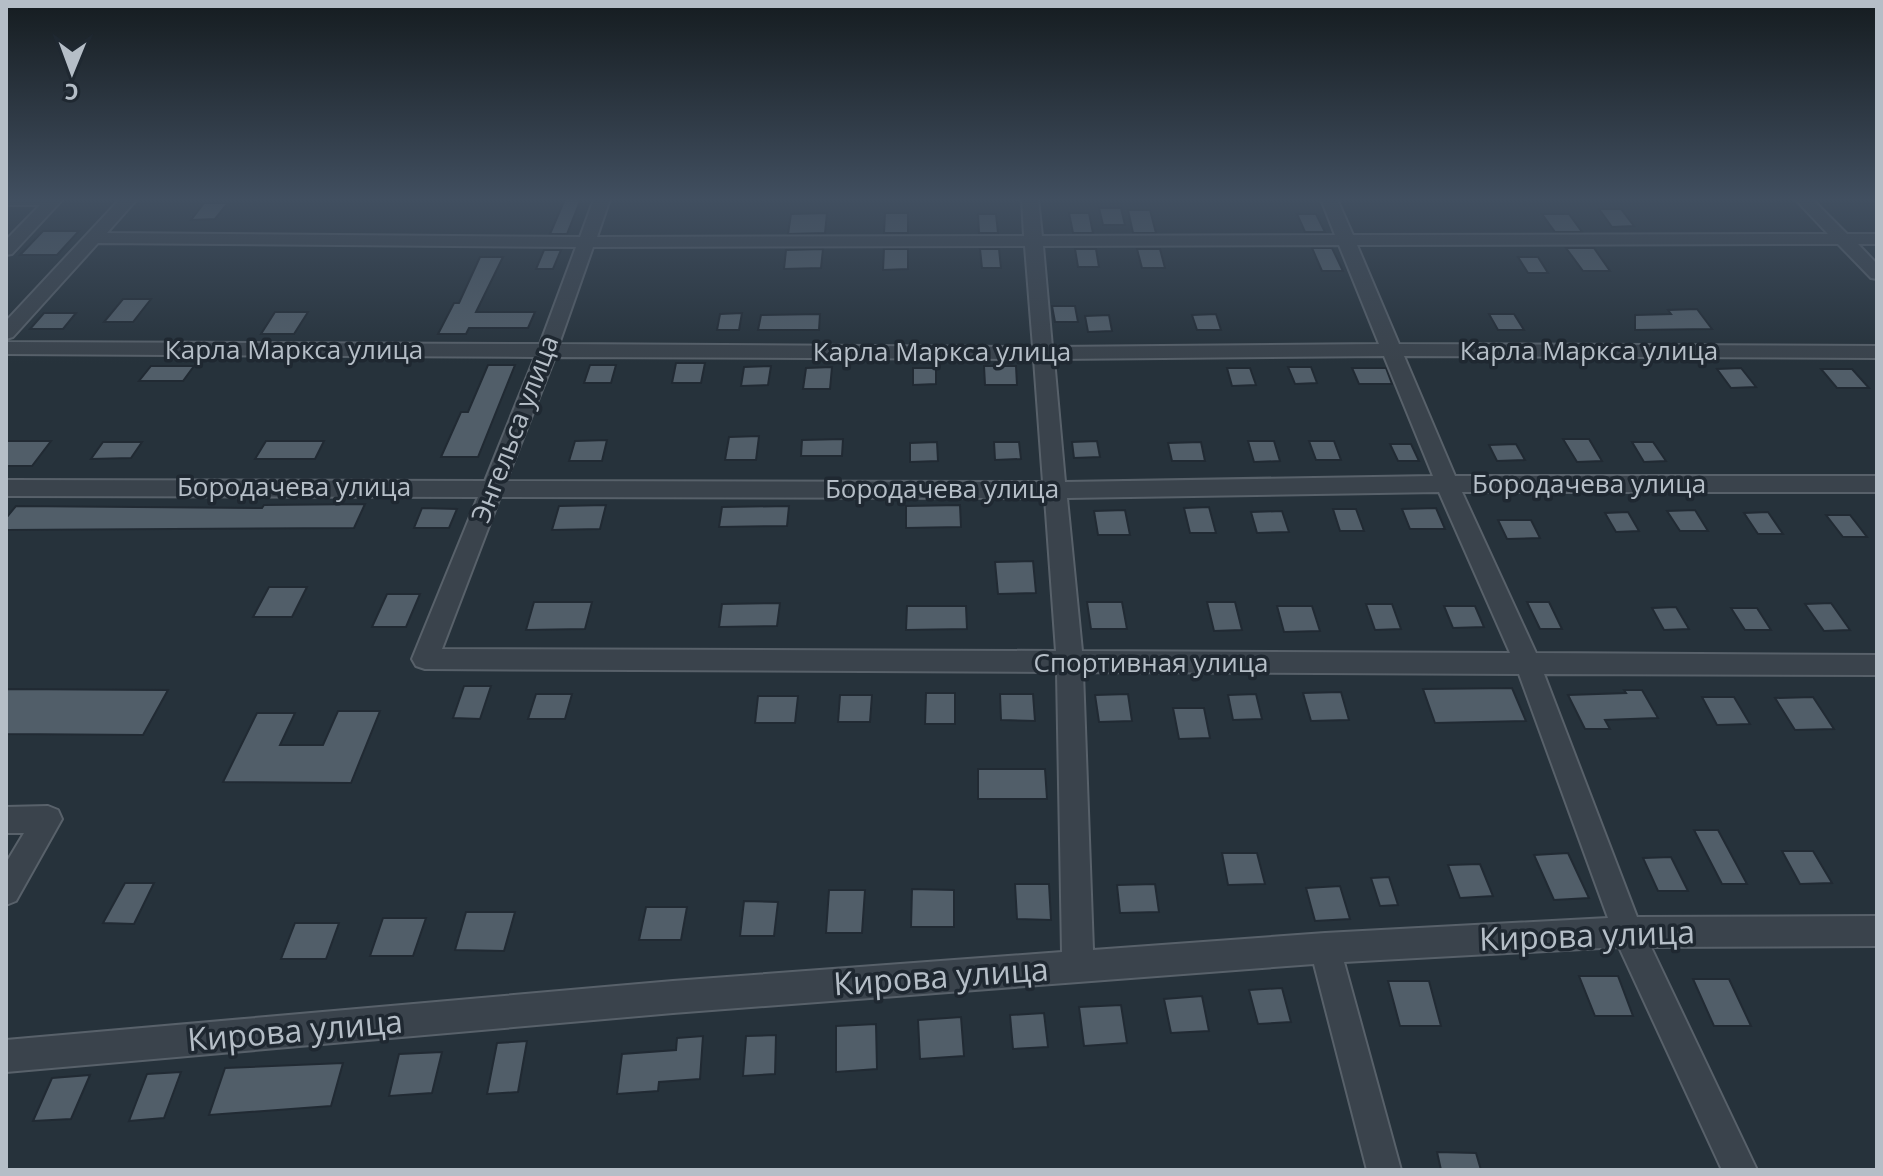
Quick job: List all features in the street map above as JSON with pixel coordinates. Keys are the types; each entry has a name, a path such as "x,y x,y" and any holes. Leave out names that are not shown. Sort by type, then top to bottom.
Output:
{"street":[{"path":"6,333 78,254"},
{"name":"Энгельса улица","path":"425,659 547,351 581,254"},
{"path":"1034,254 1070,663 1078,966"},
{"path":"1351,254 1447,484 1527,662 1628,932 1740,1170"},
{"path":"1857,254 1877,274"},
{"name":"Карла Маркса улица","path":"6,348 1043,353 1392,350 1877,352"},
{"name":"Бородачева улица","path":"6,488 1055,490 1447,484 1877,484"},
{"name":"Спортивная улица","path":"425,659 1877,665"},
{"path":"6,820 48,819 6,891"},
{"name":"Кирова улица","path":"6,1056 673,997 1325,948 1628,932 1877,931"},
{"path":"1325,948 1384,1170"}],"building":[{"path":"21,254 58,254 57,255"},
{"path":"542,254 559,254 553,269 536,269"},
{"path":"786,254 822,254 821,268 784,269"},
{"path":"884,254 908,254 908,269 883,270"},
{"path":"981,254 1000,254 1001,268 982,268"},
{"path":"1076,254 1097,254 1099,267 1078,267"},
{"path":"1138,254 1161,254 1165,268 1142,268"},
{"path":"1315,254 1335,254 1343,271 1322,271"},
{"path":"1570,254 1598,254 1610,271 1583,271"},
{"path":"480,257 503,257 476,312 535,312 528,328 469,328 466,334 438,334 454,303 459,303"},
{"path":"1518,257 1538,257 1548,273 1528,273"},
{"path":"123,299 151,299 133,322 104,322"},
{"path":"1052,306 1075,306 1078,322 1055,322"},
{"path":"1697,309 1712,329 1635,330 1635,315 1671,314 1668,310"},
{"path":"275,312 308,312 294,334 261,334"},
{"path":"44,313 76,313 63,329 30,329"},
{"path":"742,313 739,330 717,330 720,314"},
{"path":"820,314 819,330 758,330 761,315"},
{"path":"1216,314 1221,330 1197,330 1192,315"},
{"path":"1489,314 1514,314 1524,330 1498,330"},
{"path":"1109,315 1112,331 1088,332 1085,316"},
{"path":"676,363 705,363 701,383 672,383"},
{"path":"488,365 515,365 478,457 441,457 461,412 468,412"},
{"path":"590,365 616,365 611,383 584,383"},
{"path":"151,366 194,366 183,381 139,381"},
{"path":"771,366 768,385 741,386 744,367"},
{"path":"984,366 1016,366 1017,385 985,385"},
{"path":"832,367 830,389 803,389 806,368"},
{"path":"1288,367 1311,367 1317,383 1295,384"},
{"path":"913,368 936,368 936,384 913,385"},
{"path":"1227,368 1250,368 1256,385 1232,386"},
{"path":"1352,368 1386,368 1392,384 1359,384"},
{"path":"1741,368 1756,387 1731,388 1717,369"},
{"path":"1821,369 1852,369 1869,388 1837,388"},
{"path":"759,436 756,460 725,460 729,437"},
{"path":"843,439 842,456 801,456 802,440"},
{"path":"1563,439 1589,439 1602,461 1577,462"},
{"path":"607,440 602,461 569,461 575,441"},
{"path":"6,441 51,441 32,466 6,466"},
{"path":"266,441 324,441 315,459 255,459"},
{"path":"1097,441 1100,457 1074,458 1072,442"},
{"path":"1248,441 1274,441 1280,461 1254,462"},
{"path":"1309,441 1334,441 1341,460 1316,460"},
{"path":"103,442 142,442 131,458 91,459"},
{"path":"937,442 938,461 910,462 910,443"},
{"path":"994,442 1019,442 1021,459 995,460"},
{"path":"1201,442 1205,461 1172,461 1168,443"},
{"path":"1632,442 1653,442 1666,461 1644,462"},
{"path":"1390,444 1411,444 1419,461 1398,461"},
{"path":"1516,444 1525,460 1497,461 1489,445"},
{"path":"365,504 354,528 6,530 6,518 16,506 262,508 264,505"},
{"path":"606,505 600,529 552,530 559,506"},
{"path":"960,505 961,527 906,528 906,506"},
{"path":"789,506 787,526 719,527 722,507"},
{"path":"1209,507 1216,533 1190,533 1184,508"},
{"path":"422,508 457,509 449,528 414,528"},
{"path":"1436,508 1445,529 1410,529 1402,509"},
{"path":"1333,509 1356,509 1364,531 1340,531"},
{"path":"1125,510 1130,535 1098,535 1094,511"},
{"path":"1695,510 1708,531 1680,531 1667,511"},
{"path":"1282,511 1289,532 1257,533 1251,512"},
{"path":"1628,512 1639,531 1616,532 1605,513"},
{"path":"1768,512 1783,534 1758,534 1744,513"},
{"path":"1826,515 1850,515 1867,537 1843,537"},
{"path":"1498,520 1531,520 1540,538 1507,539"},
{"path":"1033,561 1036,593 998,594 995,562"},
{"path":"269,587 307,587 292,617 253,617"},
{"path":"387,594 420,594 406,627 372,627"},
{"path":"534,602 592,602 585,629 526,630"},
{"path":"1087,602 1122,602 1127,629 1091,629"},
{"path":"1207,602 1235,602 1242,630 1214,631"},
{"path":"1527,602 1549,602 1562,629 1540,629"},
{"path":"780,603 777,626 719,627 722,604"},
{"path":"1831,603 1850,630 1824,631 1805,604"},
{"path":"1366,604 1392,604 1401,629 1375,630"},
{"path":"907,606 966,606 967,629 906,630"},
{"path":"1277,606 1312,606 1320,631 1284,632"},
{"path":"1444,606 1475,606 1484,627 1453,628"},
{"path":"1676,607 1689,629 1664,630 1652,608"},
{"path":"1731,608 1757,608 1771,630 1745,630"},
{"path":"464,686 491,686 480,719 453,718"},
{"path":"1512,688 1526,721 1435,723 1423,689"},
{"path":"6,689 168,690 143,735 6,734"},
{"path":"1624,690 1642,690 1658,718 1605,720 1610,729 1585,729 1568,695 1626,693"},
{"path":"1341,692 1349,720 1311,721 1303,693"},
{"path":"926,693 955,693 955,724 925,724"},
{"path":"536,694 572,694 565,719 528,719"},
{"path":"1000,694 1033,694 1035,721 1001,720"},
{"path":"1128,694 1132,721 1099,722 1095,695"},
{"path":"1256,694 1262,719 1233,720 1228,695"},
{"path":"840,695 872,695 870,722 838,722"},
{"path":"758,696 798,696 795,723 755,723"},
{"path":"1702,697 1734,697 1750,724 1717,725"},
{"path":"1813,697 1834,729 1795,730 1775,698"},
{"path":"1173,708 1204,708 1210,738 1179,739"},
{"path":"338,711 380,711 351,783 223,782 257,713 295,713 280,745 323,745"},
{"path":"978,769 1045,769 1047,799 978,799"},
{"path":"1694,830 1718,830 1747,884 1722,884"},
{"path":"1782,851 1813,851 1832,883 1800,884"},
{"path":"1222,853 1257,853 1265,884 1228,885"},
{"path":"1568,853 1589,898 1554,900 1534,855"},
{"path":"1671,857 1688,891 1658,891 1643,858"},
{"path":"1480,864 1493,896 1460,898 1448,865"},
{"path":"1389,877 1398,905 1380,906 1371,878"},
{"path":"125,883 154,883 134,924 103,923"},
{"path":"1015,884 1049,884 1051,920 1017,919"},
{"path":"1155,884 1159,912 1120,913 1117,885"},
{"path":"1340,886 1350,919 1315,921 1306,888"},
{"path":"912,889 954,890 954,927 911,927"},
{"path":"829,890 865,890 862,933 826,933"},
{"path":"744,901 778,902 774,936 740,936"},
{"path":"646,907 687,907 681,940 639,940"},
{"path":"466,912 515,912 504,951 455,950"},
{"path":"383,918 426,918 413,956 370,956"},
{"path":"295,923 339,923 326,959 281,959"},
{"path":"1579,976 1618,976 1633,1016 1595,1016"},
{"path":"1693,979 1729,979 1751,1026 1714,1026"},
{"path":"1388,981 1429,981 1441,1026 1400,1026"},
{"path":"1282,988 1291,1022 1258,1024 1249,990"},
{"path":"1202,996 1209,1031 1171,1033 1164,999"},
{"path":"1121,1005 1127,1043 1084,1046 1079,1007"},
{"path":"1044,1013 1048,1047 1013,1049 1010,1015"},
{"path":"961,1017 964,1056 920,1059 918,1020"},
{"path":"876,1024 877,1069 836,1072 836,1026"},
{"path":"776,1035 775,1074 743,1076 746,1036"},
{"path":"703,1036 700,1079 659,1082 658,1091 617,1094 622,1054 676,1050 677,1038"},
{"path":"527,1041 518,1092 487,1094 497,1043"},
{"path":"442,1052 432,1093 389,1096 399,1054"},
{"path":"343,1063 331,1106 209,1115 225,1068"},
{"path":"181,1072 164,1118 129,1121 147,1074"},
{"path":"90,1075 71,1119 33,1121 52,1078"},
{"path":"1437,1152 1476,1153 1481,1170 1441,1170"}]}
